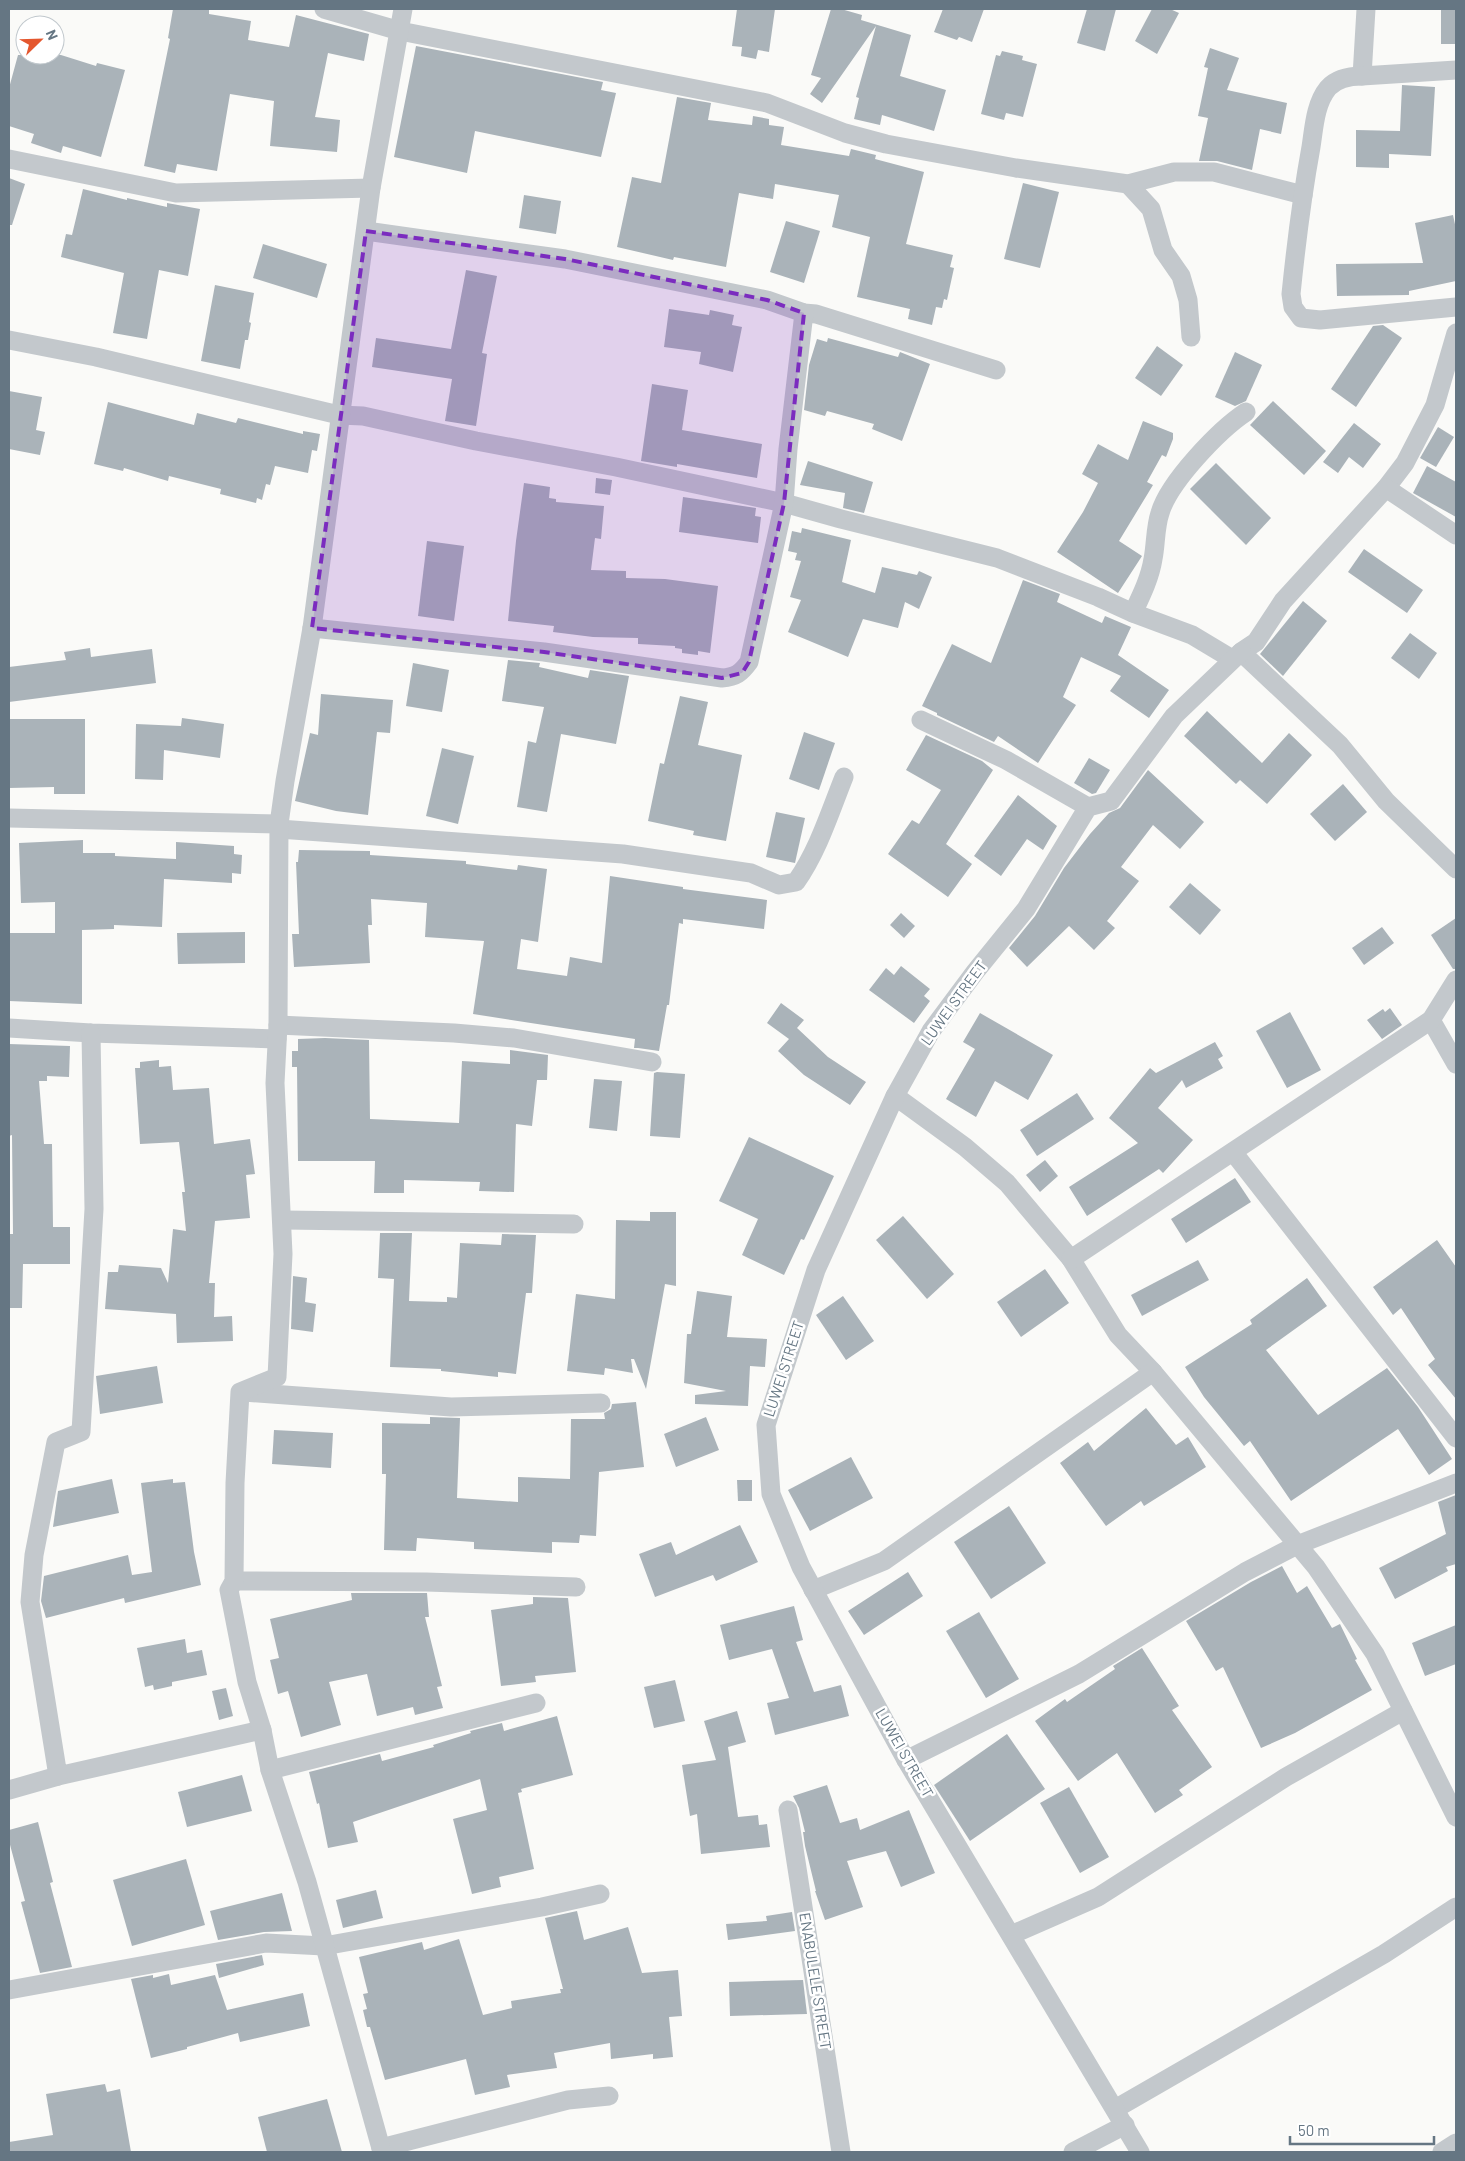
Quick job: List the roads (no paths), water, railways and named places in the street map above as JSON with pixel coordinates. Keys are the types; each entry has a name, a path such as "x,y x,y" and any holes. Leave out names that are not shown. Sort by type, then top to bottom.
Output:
{"street":[{"path":"324,9 400,31 767,103 845,133 886,144 1016,168 1128,184 1174,172 1214,172 1302,195"},
{"path":"240,1392 277,1377 283,1254 283,1220 275,1083 278,1032 279,826 312,628 339,415 371,188 403,9"},
{"path":"1362,76 1366,9"},
{"path":"1456,70 1347,76 1329,87 1317,112 1302,195 1290,294 1292,307 1301,318 1320,320 1456,307"},
{"path":"9,159 176,193 371,188"},
{"path":"1128,184 1151,209 1163,250 1181,276 1188,300 1190,337"},
{"path":"366,231 565,259 766,300 804,313 816,314 934,349 996,370"},
{"path":"312,628 544,652 722,678 742,673 749,662 784,503 788,449 804,313"},
{"path":"921,720 1006,760 1088,807 1111,801 1174,716 1236,655 1256,642 1283,601 1386,488 1406,463 1434,404 1456,333"},
{"path":"9,340 96,357 339,415 363,416 476,441 616,467 784,503 997,558 1098,596 1133,613 1192,635 1236,655 1340,744 1386,801 1456,869"},
{"path":"1133,613 1146,584 1153,561 1160,513 1180,477 1232,421 1246,412"},
{"path":"1386,488 1456,535"},
{"path":"9,818 279,826 623,854 751,874 779,884 796,882 804,870 826,823 844,777"},
{"name":"LUWEI STREET","path":"1088,807 1026,909 975,972 931,1031 895,1096 816,1270 766,1425 771,1494 800,1567 906,1760 1140,2152"},
{"path":"1071,1259 1431,1020 1456,980"},
{"path":"1431,1020 1456,1064"},
{"path":"9,1028 91,1033 454,1033 514,1038 652,1062"},
{"path":"58,1776 30,1602 34,1555 56,1442 81,1432 94,1209 91,1033"},
{"path":"895,1096 965,1146 1007,1182 1071,1259 1118,1335 1154,1372 1316,1567 1375,1654 1456,1817"},
{"path":"1233,1152 1456,1438"},
{"path":"283,1220 574,1224"},
{"path":"813,1590 884,1561 1154,1372"},
{"path":"240,1392 451,1407 601,1403"},
{"path":"240,1392 235,1483 234,1581 229,1590 247,1682 262,1730 270,1770 307,1882 381,2150 568,2100 609,2096"},
{"path":"906,1760 1079,1674 1245,1572 1297,1545 1456,1483"},
{"path":"234,1581 426,1582 576,1587"},
{"path":"270,1770 536,1702"},
{"path":"1010,1935 1098,1897 1286,1777 1403,1711"},
{"path":"9,1790 58,1776 262,1730"},
{"name":"ENABULELE STREET","path":"788,1810 841,2152"},
{"path":"9,1990 266,1943 324,1946 542,1907 600,1894"},
{"path":"1115,2109 1384,1954 1456,1906"},
{"path":"1074,2152 1125,2126"},
{"path":"1442,2152 1456,2143"}]}
